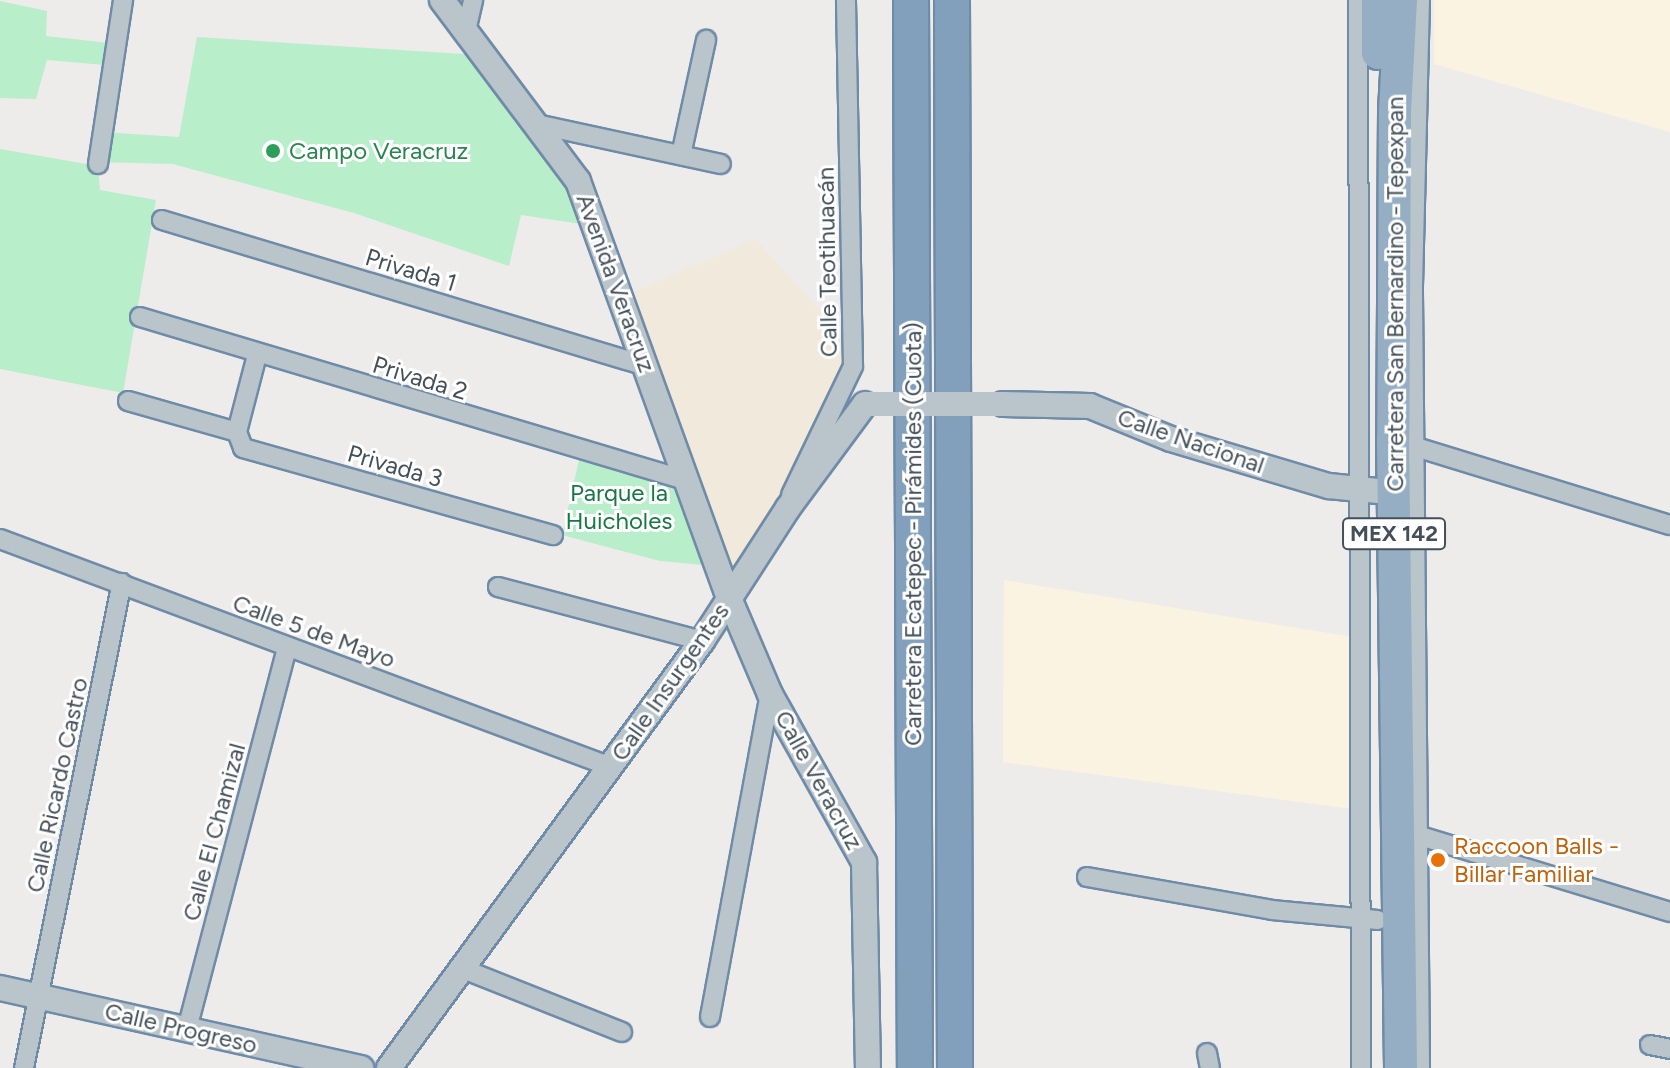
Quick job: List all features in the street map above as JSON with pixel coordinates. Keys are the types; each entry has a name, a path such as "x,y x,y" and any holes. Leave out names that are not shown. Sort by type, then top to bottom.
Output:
{"highway":[{"name":"Carretera Ecatepec - Pirámides (Cuota)","path":"911,0 915,1068"},
{"name":"Carretera Ecatepec - Pirámides (Cuota)","path":"952,0 955,1068"},
{"name":"Carretera San Bernardino - Tepexpan","path":"1378,0 1406,832 1401,1068"},
{"name":"Carretera San Bernardino - Tepexpan","path":"1381,1068 1369,919 1368,491 1395,441 1395,111 1401,0"}],"street":[{"path":"98,164 123,0"},
{"name":"Avenida Veracruz","path":"442,0 578,181 729,598"},
{"path":"466,31 473,0"},
{"name":"Calle Teotihuacán","path":"788,508 793,485 853,366 846,0"},
{"path":"1358,0 1368,491"},
{"path":"1420,0 1395,441 1670,525"},
{"path":"681,155 706,40"},
{"path":"536,124 721,164"},
{"name":"Privada 1","path":"162,220 646,366"},
{"name":"Privada 2","path":"140,317 257,355 688,481"},
{"path":"237,432 257,355"},
{"name":"Privada 3","path":"128,401 237,432 243,448 553,535"},
{"name":"Calle Insurgentes","path":"389,1068 702,641 788,508 865,404 1003,404"},
{"name":"Calle Nacional","path":"1003,404 1090,406 1171,439 1368,491"},
{"name":"Calle 5 de Mayo","path":"0,539 611,767"},
{"name":"Calle Ricardo Castro","path":"24,1068 122,583"},
{"path":"498,587 702,641"},
{"name":"Calle Veracruz","path":"729,598 770,694 864,862 868,1068"},
{"name":"Calle El Chamizal","path":"187,1029 287,647"},
{"path":"710,1017 770,694"},
{"path":"1420,1068 1406,832 1670,912"},
{"path":"1087,877 1272,910 1369,919 1361,1068"},
{"path":"463,969 622,1032"},
{"name":"Calle Progreso","path":"0,988 361,1068"},
{"path":"1650,1045 1670,1049"}],"shaded area":[{"path":"1434,0 1670,0 1670,132 1434,64"},
{"path":"1004,580 1359,638 1359,810 1003,762"}],"green space":[{"path":"0,1 47,11 46,36 109,43 104,65 47,60 36,99 0,98"},
{"path":"197,37 479,55 601,227 521,215 509,266 354,213 173,164 96,162 101,132 179,137"},
{"path":"0,149 98,166 100,190 156,200 123,393 0,369"},
{"name":"Parque la Huicholes","path":"581,451 688,484 715,566 660,561 562,535"}],"sand":[{"path":"756,239 853,347 763,543 727,591 624,296"}],"place":[{"name":"Campo Veracruz","path":"273,151"},
{"name":"Raccoon Balls - Billar Familiar","path":"1438,860"}]}
